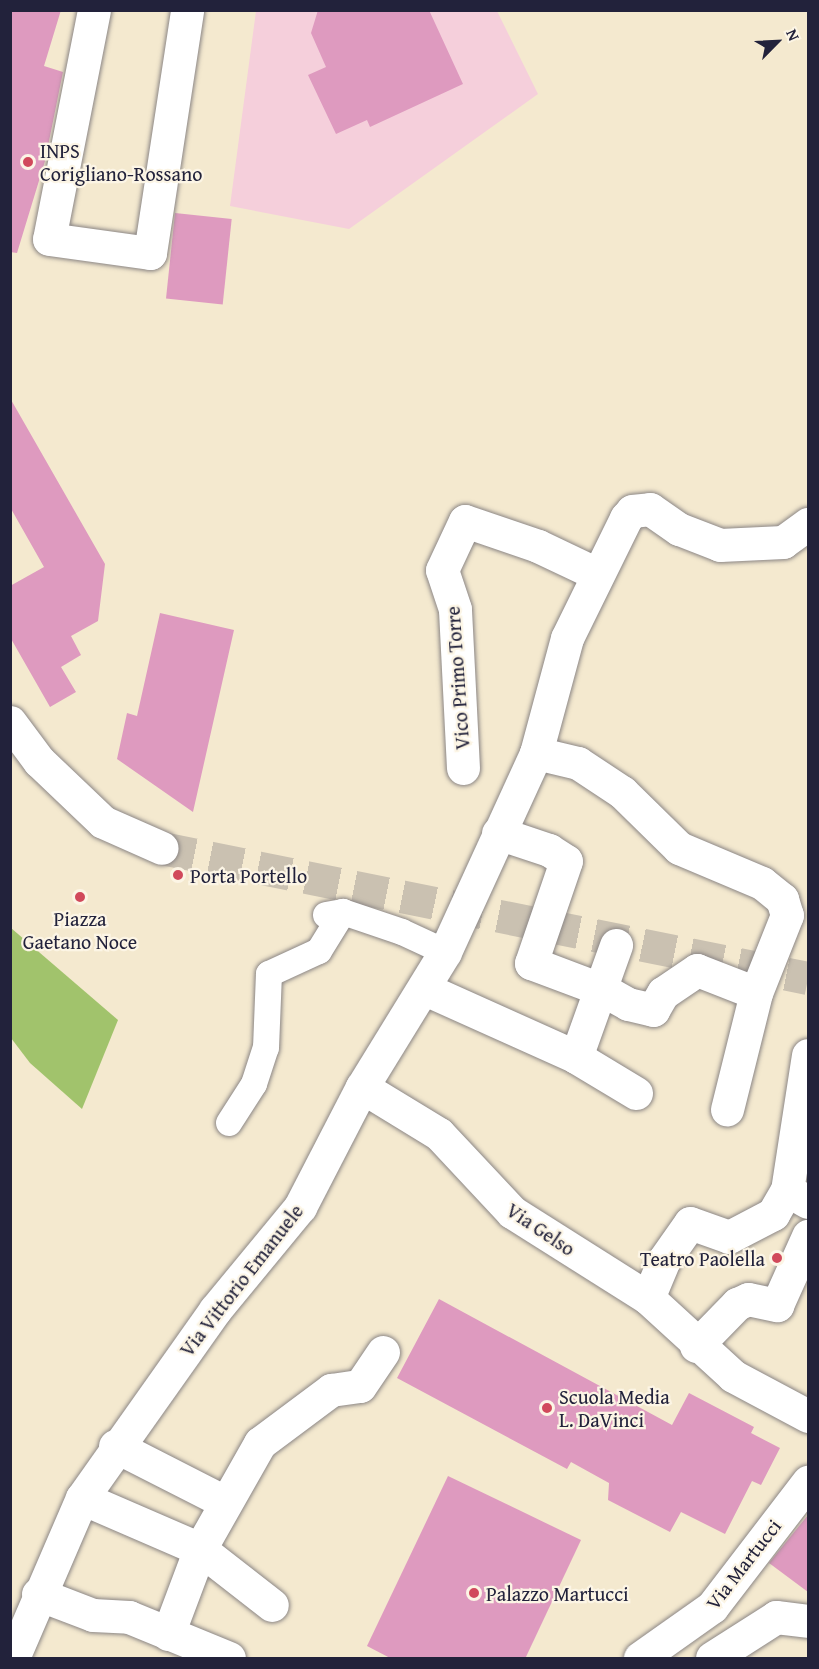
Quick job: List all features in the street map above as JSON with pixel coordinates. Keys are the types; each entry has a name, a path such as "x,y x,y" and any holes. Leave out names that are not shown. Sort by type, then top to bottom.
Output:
{"street":[{"path":"94,10 50,239 150,253 187,10"},
{"name":"Via Vittorio Emanuele","path":"13,1659 38,1594 82,1498 115,1446 215,1310 300,1207 362,1087 425,989 445,952 536,753 567,638 626,518 642,508 679,529 720,545 783,542 808,525"},
{"name":"Vico Primo Torre","path":"463,768 455,609 442,570 465,521 538,546 597,574"},
{"path":"10,722 39,761 103,822 162,849"},
{"path":"536,753 578,763 622,792 679,848 762,883 782,899 788,915 756,993 727,1109"},
{"path":"498,833 549,850 566,861 531,963 603,990 628,1004 653,1010 663,993 697,970 756,993"},
{"path":"229,1123 254,1084 266,1048 269,974 319,951 343,912"},
{"path":"278,954 303,941 323,916 343,912 402,932 445,952"},
{"path":"576,1057 603,990 616,945"},
{"path":"425,989 576,1057 636,1093"},
{"path":"648,1298 664,1260 690,1223 729,1237 773,1214 798,1196 808,1055"},
{"name":"Via Gelso","path":"362,1087 439,1134 512,1212 648,1298 696,1346 733,1376 808,1416"},
{"path":"696,1346 737,1304 748,1299 777,1305 808,1236"},
{"path":"168,1634 200,1549 260,1443 331,1390 360,1386 382,1352"},
{"path":"115,1446 225,1502"},
{"name":"Via Martucci","path":"640,1659 712,1607 808,1482"},
{"path":"82,1498 200,1549 272,1605"},
{"path":"38,1594 93,1615 129,1617 228,1658"},
{"path":"712,1659 776,1617 808,1621"}],"shaded area":[{"path":"256,11 497,11 538,94 349,229 230,206"}],"green space":[{"path":"11,928 118,1020 82,1109 30,1063 11,1038"}],"building":[{"name":"INPS Corigliano-Rossano","path":"10,10 61,10 44,66 63,72 45,161 17,253 10,252"},
{"path":"318,10 429,10 463,84 370,127 367,120 336,134 308,75 326,67 311,33"},
{"path":"175,213 232,219 223,304 166,299"},
{"path":"10,398 105,564 98,621 71,636 81,655 61,667 76,692 50,707 10,637 10,586 44,567 10,507"},
{"path":"160,613 234,630 193,812 117,759 127,713 137,716"},
{"name":"Scuola Media L. DaVinci","path":"439,1299 672,1425 689,1393 754,1427 751,1433 780,1448 761,1485 752,1481 725,1534 681,1512 670,1532 608,1500 609,1483 571,1462 567,1469 397,1378"},
{"name":"Palazzo Martucci","path":"448,1476 581,1540 525,1659 392,1659 367,1646"},
{"path":"808,1515 808,1592 769,1563"}],"tunnel":[{"path":"162,848 808,978"}],"place":[{"name":"INPS Corigliano-Rossano","path":"28,162"},
{"name":"Porta Portello","path":"178,875"},
{"name":"Piazza Gaetano Noce","path":"80,897"},
{"name":"Teatro Paolella","path":"777,1258"},
{"name":"Scuola Media L. DaVinci","path":"547,1408"},
{"name":"Palazzo Martucci","path":"474,1593"}]}
